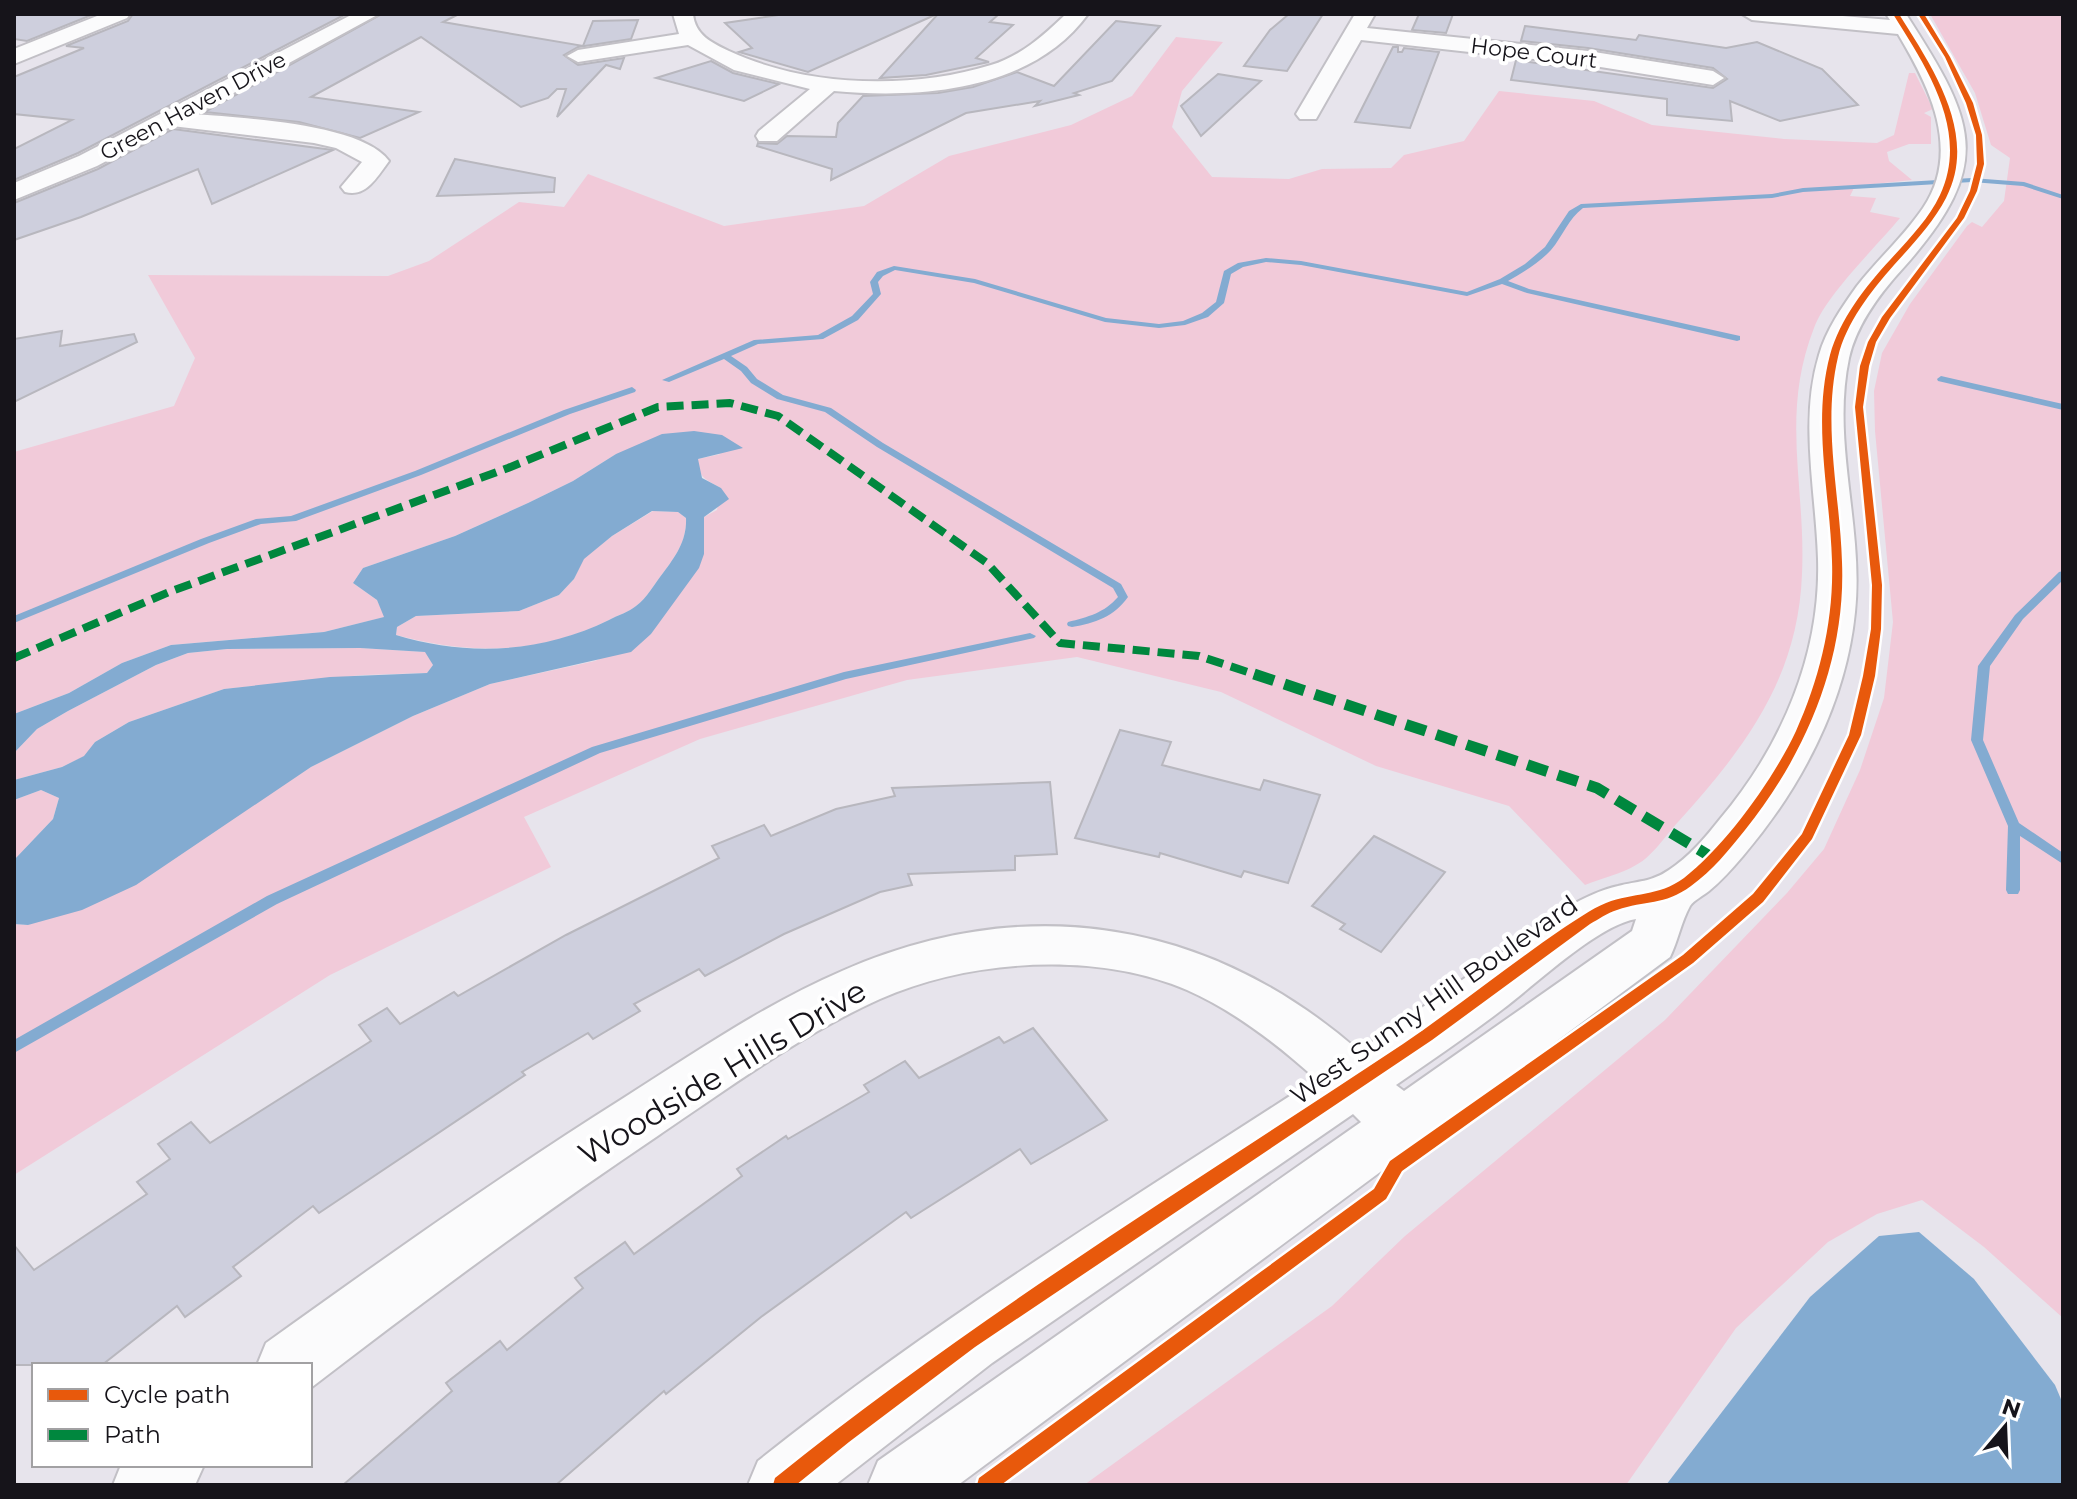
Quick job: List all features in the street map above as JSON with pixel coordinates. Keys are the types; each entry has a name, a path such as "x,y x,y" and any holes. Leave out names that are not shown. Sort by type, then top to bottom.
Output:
{"street":[{"path":"14,57 120,14"},
{"name":"Green Haven Drive","path":"14,192 78,166 369,14"},
{"path":"683,14 686,29 693,38 718,55 737,63 830,83 912,84 998,70 1038,52 1077,14"},
{"path":"1752,14 1900,21"},
{"name":"West Sunny Hill Boulevard","path":"782,1485 838,1438 967,1343 1443,1024 1608,907 1671,893 1713,858 1767,793 1799,737 1820,681 1831,638 1837,593 1826,438 1827,390 1836,351 1868,291 1931,215 1949,180 1955,149 1945,100 1900,21"},
{"path":"1308,114 1360,24"},
{"name":"Hope Court","path":"1360,24 1713,78"},
{"path":"578,56 693,38"},
{"path":"768,136 830,83"},
{"path":"168,119 298,133 350,143 369,151 376,161 354,187"},
{"name":"West Sunny Hill Boulevard","path":"902,1485 1652,943 1671,893"},
{"name":"Woodside Hills Drive","path":"292,1363 556,1174 705,1075 819,1008 874,980 949,957 1035,947 1080,947 1148,958 1204,975 1250,998 1289,1025 1357,1082 1400,1124"},
{"path":"147,1485 168,1467"}],"shaded area":[{"path":"1930,14 2063,14 2063,1318 1984,1247 1922,1200 1877,1214 1828,1242 1736,1328 1626,1485 1084,1485 1332,1306 1405,1236 1665,1020 1787,893 1824,849 1860,770 1884,698 1893,622 1875,431 1874,391 1882,353 1910,304 1967,226 1972,222 1982,227 2004,201 2010,158 1991,145 1975,93"},
{"path":"1176,37 1223,42 1182,91 1172,127 1212,177 1289,179 1322,169 1391,168 1404,155 1464,141 1499,91 1594,101 1652,125 1784,139 1877,143 1894,135 1909,73 1915,73 1933,109 1924,113 1931,117 1931,144 1909,144 1887,152 1889,161 1912,180 1855,186 1850,196 1876,198 1870,212 1900,218 1829,301 1814,328 1804,360 1796,421 1802,574 1790,646 1779,678 1746,738 1703,794 1648,857 1624,871 1585,885 1509,806 1376,766 1221,692 1077,657 907,680 700,739 524,817 551,867 330,975 14,1175 14,924 28,925 268,795 311,767 413,716 490,684 595,661 651,634 670,603 703,532 704,517 717,510 721,488 701,474 698,459 721,454 616,454 573,481 455,536 363,568 353,583 377,600 385,617 324,632 171,645 122,663 69,693 14,714 14,452 174,406 195,358 148,275 388,276 429,261 519,202 564,207 588,174 724,226 864,206 949,156 1071,125 1132,96"},
{"path":"653,511 678,512 686,518 683,541 651,590 627,612 583,632 556,640 504,648 451,646 396,635 397,627 416,616 519,611 559,595 574,579 583,559 612,536"},
{"path":"360,648 426,652 433,665 427,673 363,675 224,689 129,722 95,742 85,756 62,767 14,780 14,753 37,729 156,665 188,653 227,649"},
{"path":"41,790 59,798 53,819 14,860 14,800"}],"water":[{"path":"694,431 722,435 743,448 698,459 702,478 721,488 729,499 704,517 704,554 699,568 651,634 631,652 490,684 413,716 311,767 136,885 82,910 28,925 14,924 14,860 53,819 59,798 41,790 14,800 14,780 62,767 84,756 95,742 129,722 224,689 330,677 427,673 433,665 425,652 360,648 227,649 188,653 156,665 68,711 37,729 14,753 14,714 69,693 122,663 171,645 324,632 384,617 377,600 353,583 363,568 455,536 573,481 616,454 662,434","holes":["652,511 678,512 686,518 686,526 683,541 672,560 640,603 609,620 557,639 504,648 450,647 396,635 397,627 416,616 519,611 559,595 574,579 584,559 612,536"]},
{"path":"1919,1232 1974,1279 2055,1385 2063,1404 2063,1485 1666,1485 1810,1297 1879,1236"}],"building":[{"path":"14,14 94,14 27,41 14,39"},
{"path":"133,14 346,14 78,153 14,180 14,149 72,120 14,114 14,77 84,48 66,46 128,21"},
{"path":"382,14 459,14 443,22 583,46 593,21 638,20 631,39 578,47 564,55 578,65 624,58 620,69 606,65 557,117 566,89 557,89 548,98 521,107 421,37 311,97 419,112 360,138 299,122 205,112"},
{"path":"785,14 937,14 808,72 739,52 752,48 725,23"},
{"path":"938,14 999,14 990,22 1013,25 976,58 989,62 926,75 880,78"},
{"path":"1289,14 1323,14 1287,71 1244,66 1270,30"},
{"path":"1419,14 1453,14 1446,33 1412,30"},
{"path":"1116,21 1160,26 1112,81 1074,93 1079,95 1035,106 1040,101 966,113 831,180 832,169 757,146 758,143 777,144 787,136 836,137 838,123 863,96 938,93 973,87 1017,72 1054,86"},
{"path":"1525,26 1636,40 1639,35 1726,48 1757,42 1822,69 1858,105 1780,121 1730,101 1732,121 1667,115 1667,99 1511,80 1516,60 1713,88 1727,79 1713,68 1521,41"},
{"path":"1393,47 1398,47 1398,52 1404,48 1439,52 1410,128 1355,122"},
{"path":"711,61 733,73 779,84 744,101 656,78"},
{"path":"1218,74 1261,81 1201,136 1181,106"},
{"path":"173,129 333,150 212,204 198,169 81,217 14,240 14,203 98,169"},
{"path":"455,159 555,178 554,192 437,196"},
{"path":"62,331 60,346 134,334 137,342 14,402 14,339"},
{"path":"1120,730 1171,742 1162,765 1260,790 1264,780 1320,795 1288,883 1244,871 1241,877 1160,853 1159,857 1075,838"},
{"path":"1050,782 1057,854 1015,856 1015,870 908,874 912,885 880,892 784,934 705,976 699,969 634,1004 640,1011 593,1039 588,1033 522,1072 525,1075 319,1213 313,1206 233,1267 241,1276 185,1317 177,1306 105,1363 14,1365 14,1245 34,1270 147,1194 137,1182 170,1159 158,1144 191,1122 210,1143 371,1041 359,1025 387,1008 400,1024 454,992 458,996 566,935 719,858 712,846 764,825 771,836 836,809 895,796 892,788"},
{"path":"1374,836 1445,872 1381,952 1340,929 1345,924 1312,906"},
{"path":"1033,1028 1107,1120 1031,1164 1020,1149 911,1218 906,1212 761,1317 666,1394 664,1391 556,1485 343,1485 452,1391 446,1383 500,1341 507,1350 583,1288 575,1278 625,1242 634,1254 742,1176 737,1169 786,1136 788,1139 869,1092 864,1085 905,1061 919,1078 999,1037 1004,1043"}],"waterway":[{"path":"725,355 757,342 820,337 855,318 877,294 874,282 880,274 894,268 975,281 1105,320 1159,326 1185,323 1205,315 1220,303 1227,273 1241,265 1266,260 1301,263 1467,294 1503,280 1538,258 1581,206 1772,196 1803,190 1972,180 2024,184 2063,197"},
{"path":"1504,282 1527,291 1737,338"},
{"path":"666,380 725,355"},
{"path":"725,355 754,381 780,397 828,410 880,445 1117,586 1123,597 1112,609 1094,619 1072,624"},
{"path":"1941,379 2063,407"},
{"path":"14,620 205,541 260,521 292,519 418,473 567,412 632,390"},
{"path":"2014,826 1977,740 1984,666 2019,617 2063,574"},
{"path":"14,1047 272,900 596,750 844,676 1030,636"},
{"path":"2013,890 2014,826"},
{"path":"2014,826 2063,859"}],"marked path":[{"path":"14,658 169,592 508,468 658,407 730,403 778,416 987,563 1060,643 1199,656 1597,788 1713,858"}],"cycle path":[{"path":"782,1485 969,1341 1427,1036 1586,921 1611,906 1673,892 1708,864 1746,820 1779,773 1801,732 1820,682 1833,628 1837,563 1826,415 1834,356 1856,310 1932,214 1944,195 1952,171 1954,147 1944,100 1896,14"},
{"path":"986,1485 1380,1194 1396,1166 1688,959 1758,898 1807,836 1855,735 1876,629 1877,585 1859,407 1866,358 1886,317 1960,218 1974,191 1980,164 1979,135 1970,103 1948,57 1921,14"}]}
